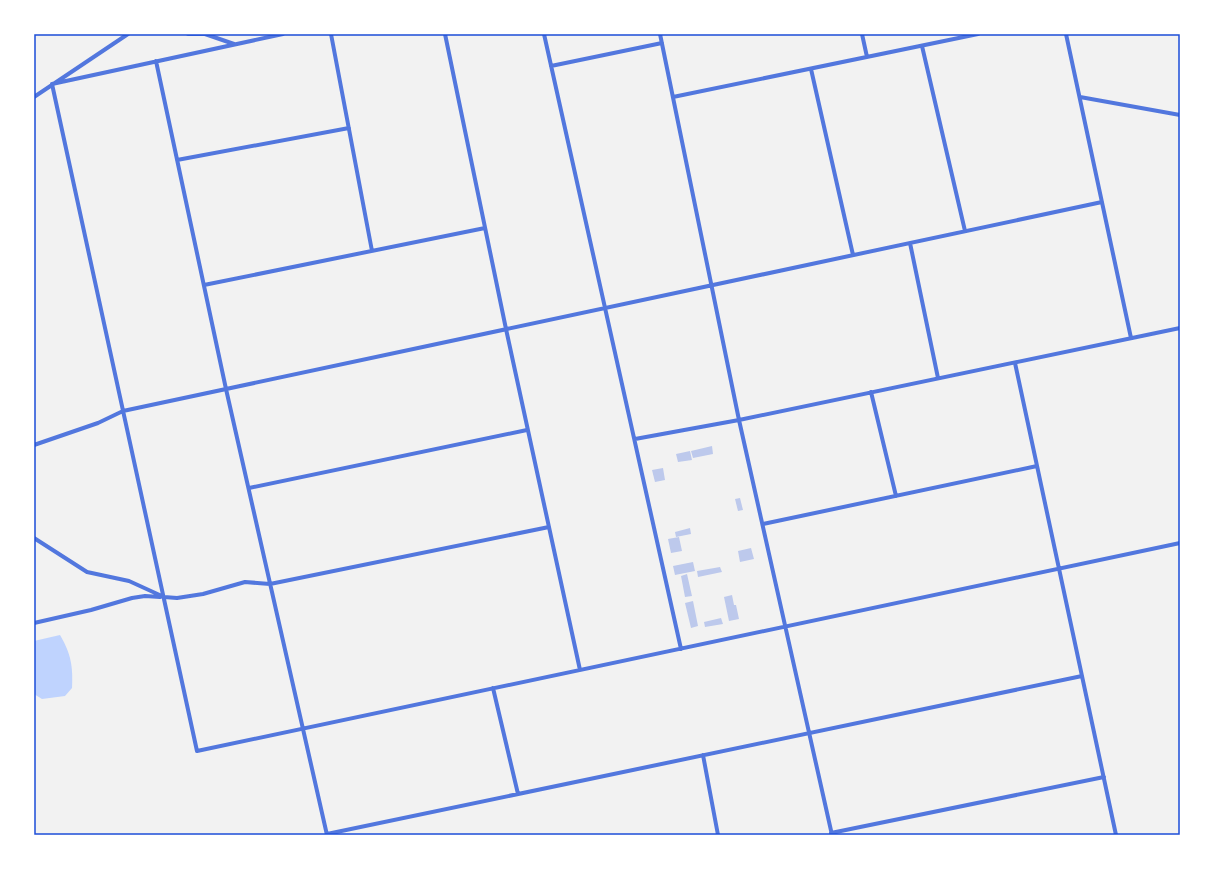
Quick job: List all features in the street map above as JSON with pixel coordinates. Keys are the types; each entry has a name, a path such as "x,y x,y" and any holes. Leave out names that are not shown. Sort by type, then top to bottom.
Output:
{"street":[{"path":"34,96 128,34"},
{"path":"188,34 205,34 235,44"},
{"path":"52,84 283,34"},
{"path":"331,34 372,251"},
{"path":"446,34 527,430 580,670"},
{"path":"544,34 681,649"},
{"path":"660,34 739,420 832,834 1104,776"},
{"path":"862,34 867,57"},
{"path":"673,97 978,34"},
{"path":"1066,34 1131,338"},
{"path":"551,66 662,43"},
{"path":"922,46 965,232"},
{"path":"156,61 226,389 328,835 1082,676"},
{"path":"811,69 853,255"},
{"path":"52,84 197,751 1180,543"},
{"path":"1080,97 1180,114"},
{"path":"177,160 349,128"},
{"path":"34,445 98,423 123,411 1102,202"},
{"path":"204,285 485,228"},
{"path":"910,244 938,378"},
{"path":"634,439 739,420 1180,328"},
{"path":"1015,362 1116,835"},
{"path":"871,392 896,496"},
{"path":"249,488 527,430"},
{"path":"763,524 1037,466"},
{"path":"34,623 91,610 132,598 145,596 177,598 245,582 270,584 549,527"},
{"path":"34,538 87,572 129,581 164,597"},
{"path":"493,688 518,794"},
{"path":"703,755 718,835"}],"water":[{"path":"60,635 67,648 70,660 72,688 65,696 42,699 34,694 34,641"}],"building":[{"path":"712,446 713,454 693,458 691,451"},
{"path":"690,451 692,460 678,462 676,454"},
{"path":"663,468 665,480 655,482 652,470"},
{"path":"740,498 743,510 738,511 735,499"},
{"path":"690,528 691,534 676,537 675,532"},
{"path":"679,537 682,551 671,553 668,539"},
{"path":"751,548 754,559 740,562 738,551"},
{"path":"693,562 695,571 675,575 673,566"},
{"path":"720,567 722,572 698,577 697,571"},
{"path":"687,574 692,596 685,597 681,576"},
{"path":"732,595 739,619 729,621 724,597"},
{"path":"693,601 698,626 691,628 685,603"},
{"path":"721,618 723,624 705,627 704,622"}]}
